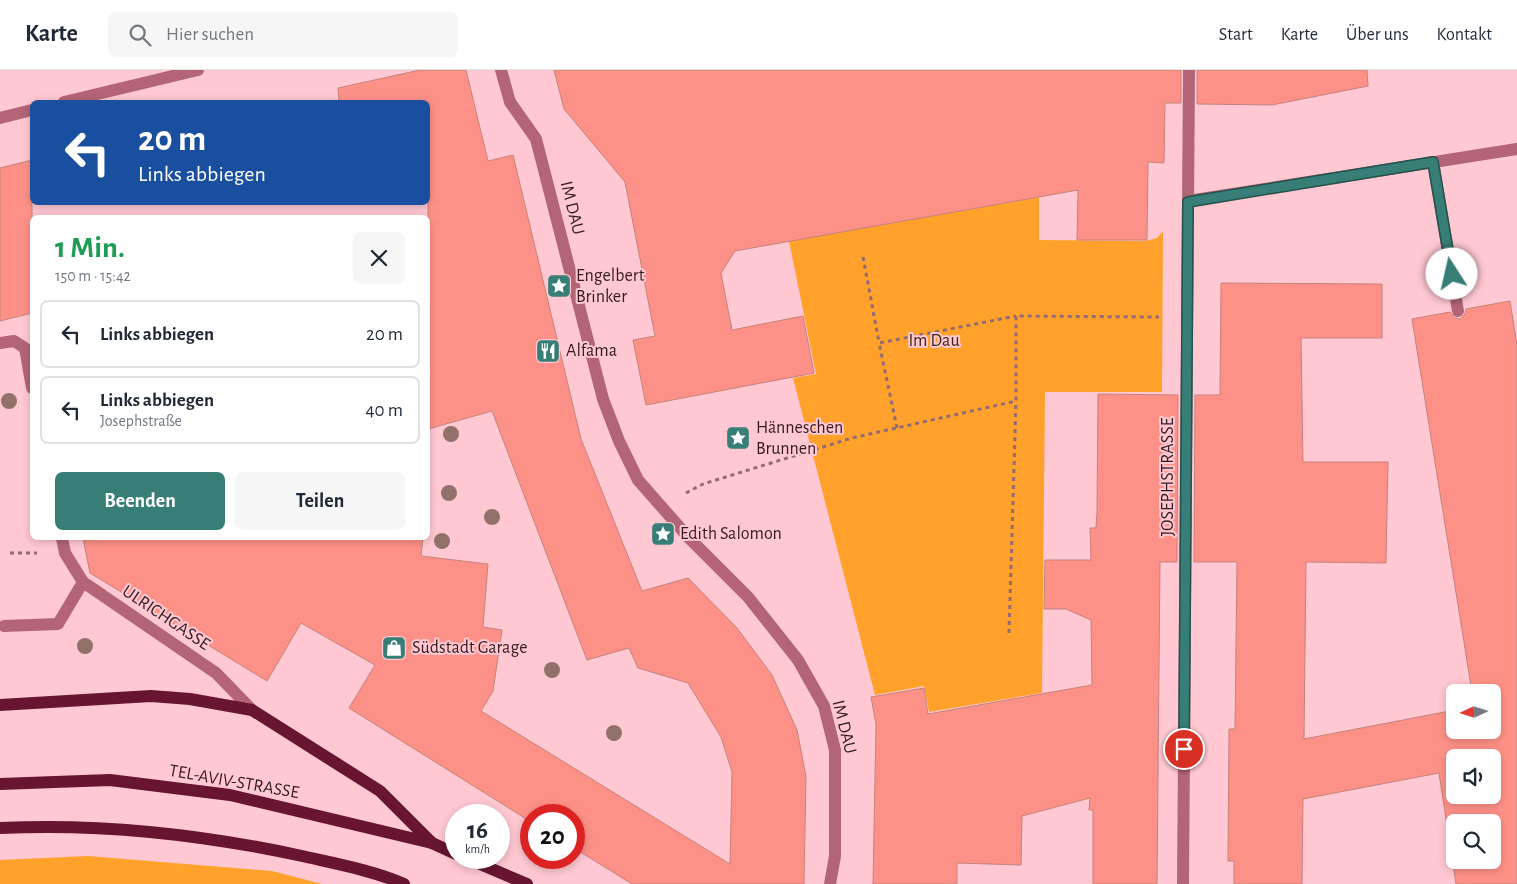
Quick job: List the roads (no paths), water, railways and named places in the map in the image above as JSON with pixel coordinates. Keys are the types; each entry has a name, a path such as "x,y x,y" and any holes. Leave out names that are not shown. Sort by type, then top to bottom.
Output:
{"main road":[{"path":"0,705 151,696 190,698 252,710 380,791 432,843"},
{"name":"TEL-AVIV-STRASSE","path":"0,784 110,780 230,795 432,843 445,849"},
{"path":"0,828 39,826 138,830 230,840 379,873 404,884"},
{"path":"492,869 523,882"}],"street":[{"path":"72,100 198,70"},
{"name":"IM DAU","path":"501,70 510,102 536,139 603,399 619,441 638,480 689,538 748,597 798,660 824,706 835,750 835,856 830,884"},
{"name":"JOSEPHSTRASSE","path":"1183,884 1189,70"},
{"path":"0,118 30,110"},
{"path":"1188,202 1517,149"},
{"path":"1433,162 1458,311"},
{"path":"0,344 14,341 29,346 30,360"},
{"name":"ULRICHGASSE","path":"62,540 65,552 83,582 216,673 252,710"},
{"path":"4,626 58,624 83,582"}],"place":[{"name":"Engelbert Brinker","path":"559,286"},
{"name":"Alfama","path":"548,351"},
{"name":"Hänneschen Brunnen","path":"738,438"},
{"name":"Edith Salomon","path":"663,534"},
{"name":"Südstadt Garage","path":"394,648"}],"park label":[{"name":"Im Dau","path":"934,341"}]}
